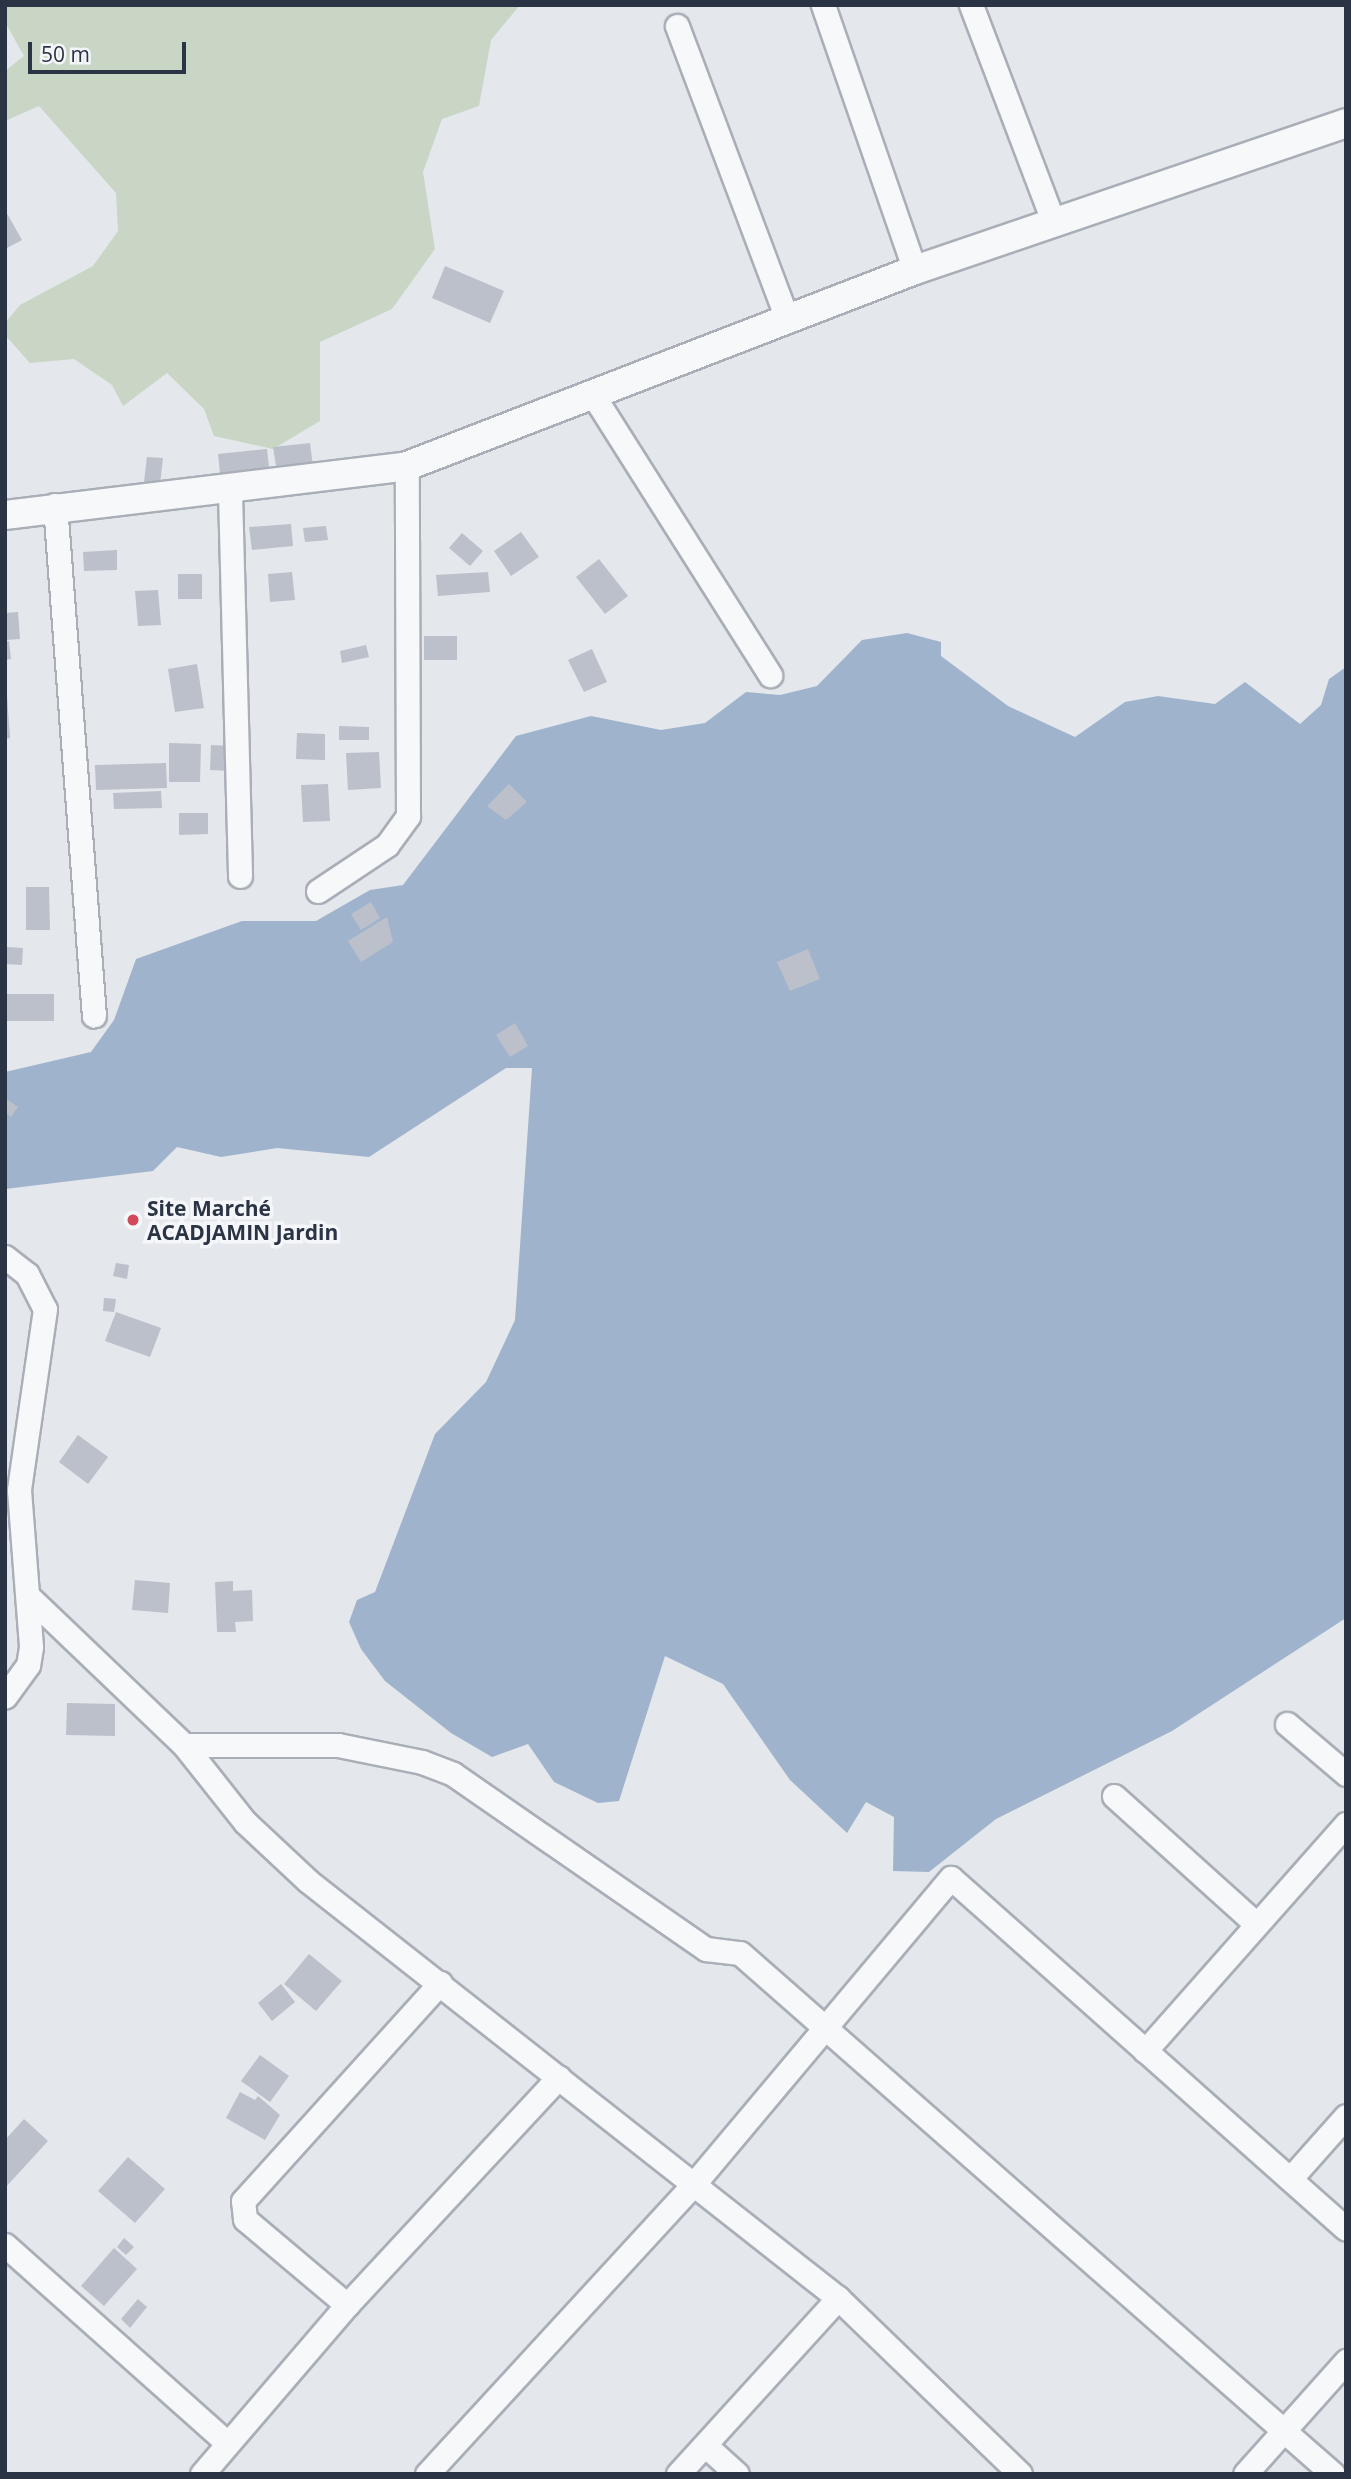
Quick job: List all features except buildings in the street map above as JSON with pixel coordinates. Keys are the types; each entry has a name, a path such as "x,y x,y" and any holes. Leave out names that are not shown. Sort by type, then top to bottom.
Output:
{"street":[{"path":"823,5 915,270"},
{"path":"971,5 1054,223"},
{"path":"677,26 788,321"},
{"path":"5,515 55,505 230,492 407,466 594,398 915,270 1346,123"},
{"path":"594,398 770,675"},
{"path":"318,891 387,845 408,816 407,466"},
{"path":"230,492 240,876"},
{"path":"55,505 94,1016"},
{"path":"5,1257 27,1274 44,1309 25,1414 15,1532 28,1596 29,1665 5,1696"},
{"path":"28,1596 184,1745 244,1822 358,1922 440,1983 838,2298 1020,2474"},
{"path":"1287,1724 1346,1774"},
{"path":"184,1745 338,1745 386,1751 453,1774 706,1949 740,1953 1333,2474"},
{"path":"1114,1797 1255,1923"},
{"path":"1145,2051 1255,1923 1346,1824"},
{"path":"427,2474 693,2185 951,1878 1346,2229"},
{"path":"347,2305 245,2219 243,2201 440,1983"},
{"path":"202,2474 347,2305 559,2077"},
{"path":"1290,2179 1346,2116"},
{"path":"5,2245 227,2444"},
{"path":"678,2474 838,2298"},
{"path":"1245,2474 1346,2361"},
{"path":"705,2445 737,2474"}],"green space":[{"path":"5,5 520,5 491,40 479,106 442,119 423,172 435,249 392,309 320,342 320,421 273,449 214,436 204,409 167,373 123,406 112,385 74,359 30,363 5,335 5,323 20,305 93,266 118,231 116,193 39,106 5,121 5,71 24,56 5,22"}],"water":[{"path":"907,633 941,642 941,656 1008,706 1075,737 1125,702 1158,696 1215,704 1245,682 1300,724 1321,705 1329,679 1346,667 1346,1618 1172,1731 996,1819 929,1872 893,1871 894,1817 866,1802 847,1833 790,1780 723,1684 665,1656 619,1801 598,1803 554,1782 528,1744 492,1757 451,1733 385,1681 361,1649 349,1622 357,1600 375,1592 435,1434 486,1382 515,1320 532,1068 506,1068 369,1157 277,1148 221,1157 177,1147 153,1171 5,1189 5,1072 91,1052 114,1020 136,959 242,921 316,921 370,890 403,885 516,736 591,716 661,730 705,723 746,692 780,695 817,686 862,640"}],"place":[{"name":"Site Marché ACADJAMIN Jardin","path":"133,1220"}]}
